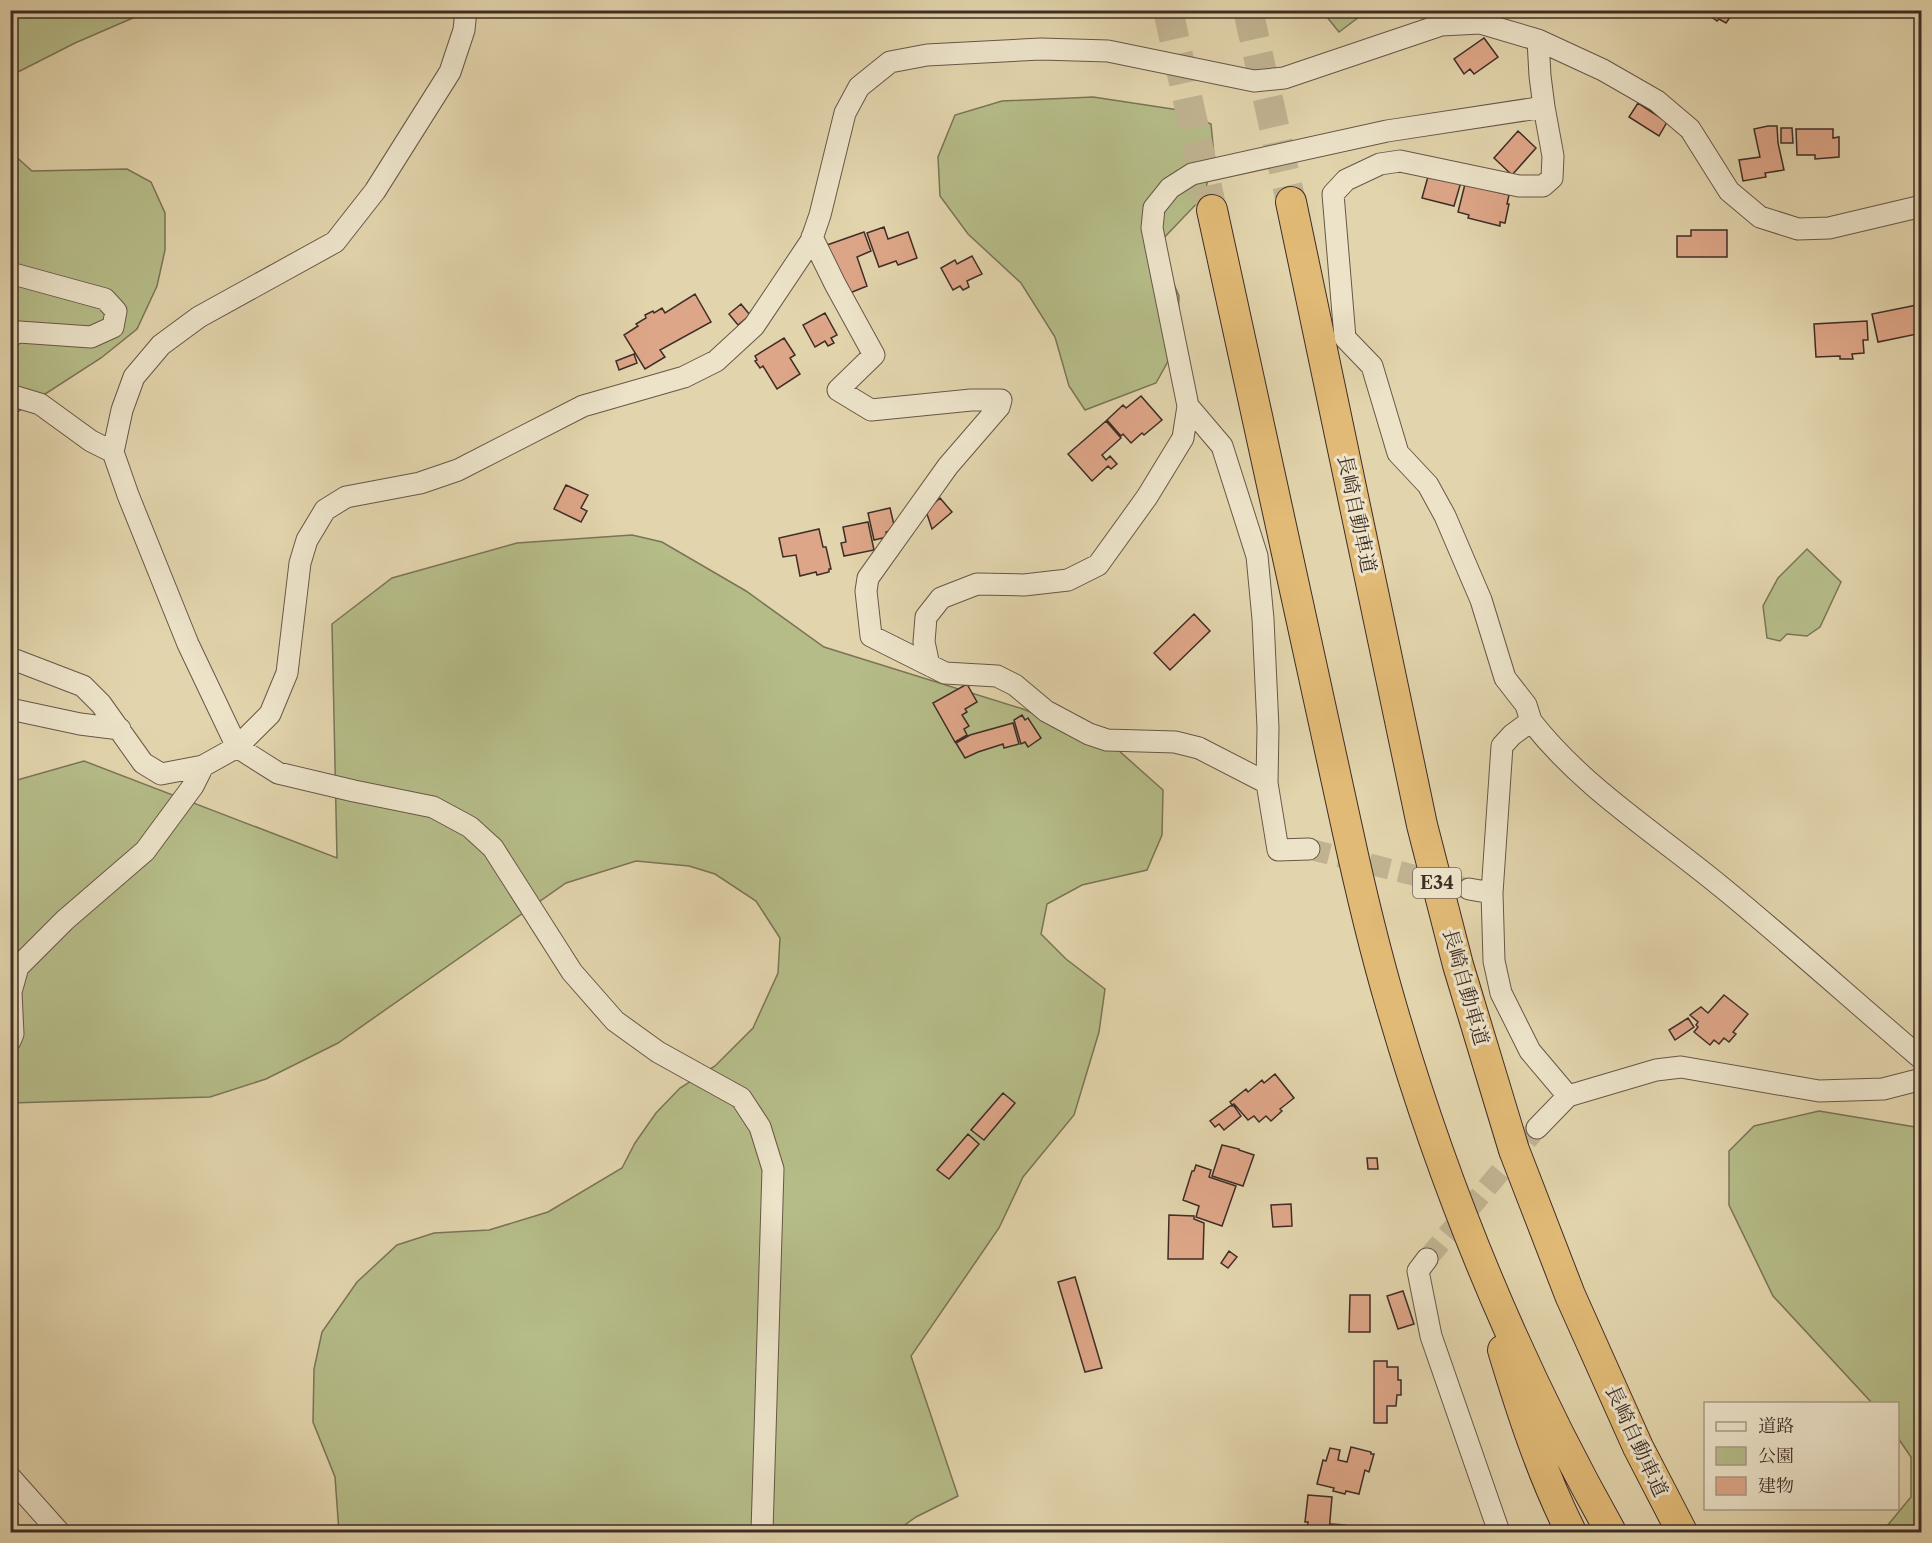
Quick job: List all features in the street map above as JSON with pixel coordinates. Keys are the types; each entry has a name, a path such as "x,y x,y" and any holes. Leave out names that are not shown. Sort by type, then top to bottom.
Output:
{"highway":[{"name":"長崎自動車道","path":"1291,202 1422,825 1458,965 1514,1150 1570,1295 1638,1447 1682,1533"},
{"path":"1212,210 1366,915 1391,1005 1417,1091 1464,1220 1516,1344 1580,1476 1611,1533"},
{"path":"1464,1220 1521,1408 1552,1494 1571,1533"}],"street":[{"path":"466,10 464,30 450,72 375,191 334,242 199,317 161,345 134,377 122,410 113,452 188,644 237,747 278,772 433,807 470,827 493,848 572,972 615,1021 658,1052 741,1098 760,1126 773,1169 762,1533"},
{"path":"10,658 83,686 101,704 143,763 161,774 203,766 237,747 270,714 287,673 300,562 307,540 325,510 346,497 420,483 458,470 583,406 684,377 716,361 754,326 812,237 820,215 845,113 859,87 890,62 927,55 1041,50 1108,51 1254,81 1284,78 1441,25 1480,23 1538,40 1590,63 1657,101 1690,129 1729,191 1760,218 1798,229 1828,228 1922,206"},
{"path":"1538,40 1544,107 1553,156 1552,178 1543,186 1519,186 1400,161 1380,164 1346,180 1334,194 1346,338 1372,366 1398,453 1428,485 1445,516 1481,600 1505,678 1526,705 1531,721 1550,745 1623,812 1723,888 1922,1059"},
{"path":"929,665 924,642 926,617 940,598 977,584 1024,585 1068,580 1098,565 1147,497 1183,438 1188,406 1152,228 1155,208 1170,188 1192,174 1317,146 1398,129 1544,107"},
{"path":"812,237 874,355 838,390 871,410 971,400 1001,400 999,407 948,466 868,578 866,591 871,636 945,673 997,676 1015,685 1046,711 1089,734 1107,740 1174,742 1199,748 1267,783"},
{"path":"10,273 105,299 116,311 112,327 91,337 19,332 10,336"},
{"path":"10,395 40,404 91,441 113,452"},
{"path":"1188,406 1222,446 1257,556 1263,619 1268,729 1267,783 1278,850 1308,849"},
{"path":"10,709 80,724 120,729"},
{"path":"1531,721 1512,735 1502,746 1492,893 1494,961 1501,993 1530,1052 1568,1096"},
{"path":"10,1041 13,1034 10,992 18,968 65,920 145,851 193,786 203,766"},
{"path":"1469,889 1492,893"},
{"path":"1537,1128 1568,1096 1656,1070 1681,1067 1819,1091 1882,1089 1922,1079"},
{"path":"1427,1260 1418,1271 1431,1336 1499,1533"},
{"path":"10,1477 59,1533"}],"green space":[{"path":"11,11 149,11 75,43 14,74 11,122"},
{"path":"1322,11 1367,11 1339,32"},
{"path":"1093,97 1179,110 1211,124 1214,155 1204,196 1159,243 1179,296 1177,345 1156,383 1085,410 1069,386 1055,337 1021,283 968,234 940,196 938,157 955,115 1002,101"},
{"path":"11,122 13,154 32,171 127,169 151,182 165,213 165,250 157,286 137,329 101,358 11,416"},
{"path":"632,535 662,542 746,591 824,647 1023,709 1118,750 1163,790 1162,835 1147,870 1082,885 1047,904 1041,934 1066,959 1105,989 1099,1032 1074,1115 1023,1177 999,1228 911,1356 958,1496 916,1517 895,1532 339,1532 335,1477 313,1422 314,1369 322,1332 357,1282 397,1245 434,1233 489,1230 548,1212 622,1168 635,1143 656,1113 680,1088 715,1066 753,1028 778,973 780,938 756,901 715,874 689,866 636,861 566,883 338,1043 266,1079 210,1097 11,1103 10,782 84,761 337,858 332,624 392,578 517,543"},
{"path":"1807,549 1841,582 1820,627 1807,636 1787,634 1780,641 1767,638 1763,606 1778,578"},
{"path":"1819,1111 1921,1128 1921,1532 1882,1532 1911,1497 1911,1457 1899,1439 1899,1402 1871,1402 1773,1296 1729,1205 1729,1151 1754,1126"}],"building":[{"path":"1599,10 1631,11 1627,11 1628,15 1610,15 1610,12"},
{"path":"1702,10 1730,10 1733,13 1726,23 1719,19 1717,21"},
{"path":"1484,38 1498,57 1474,74 1470,69 1464,74 1454,59"},
{"path":"1638,103 1667,122 1659,136 1629,117"},
{"path":"1777,126 1784,170 1765,173 1766,177 1743,181 1739,160 1760,157 1754,129"},
{"path":"1781,128 1792,128 1793,143 1781,143"},
{"path":"1796,129 1833,129 1833,138 1839,137 1839,157 1815,159 1815,155 1797,155"},
{"path":"1518,131 1536,148 1512,175 1494,158"},
{"path":"1429,173 1461,182 1454,206 1422,198"},
{"path":"1465,184 1509,195 1505,223 1500,222 1500,226 1468,218 1469,215 1458,212"},
{"path":"884,227 888,239 908,232 917,258 898,265 896,261 879,267 867,233"},
{"path":"1691,230 1727,230 1727,257 1677,257 1677,236 1691,236"},
{"path":"864,232 871,251 857,257 867,286 845,295 827,245"},
{"path":"972,256 982,274 967,281 969,287 963,290 960,286 953,290 941,268 955,260 957,264"},
{"path":"695,294 711,322 660,350 665,357 645,369 624,335 638,326 636,324 646,318 645,315 662,308 665,313"},
{"path":"741,304 750,315 738,325 729,314"},
{"path":"1922,304 1922,322 1920,323 1922,333 1878,342 1872,314"},
{"path":"825,313 837,335 831,338 834,343 828,346 825,341 815,347 803,325"},
{"path":"1867,321 1868,340 1863,340 1864,353 1852,354 1853,359 1840,359 1840,356 1816,357 1814,324"},
{"path":"784,338 795,355 790,358 800,374 777,389 763,366 760,368 755,361 757,360 755,356"},
{"path":"634,354 637,363 619,370 616,361"},
{"path":"1141,396 1162,420 1131,443 1123,434 1121,436 1107,420 1123,405 1126,408"},
{"path":"1106,421 1121,438 1102,455 1106,460 1110,456 1117,464 1111,469 1108,466 1092,481 1068,454"},
{"path":"566,485 588,495 581,508 587,511 581,522 554,509"},
{"path":"940,498 952,512 932,529 926,511"},
{"path":"890,508 895,529 886,532 887,537 874,540 868,513"},
{"path":"868,522 874,550 844,556 841,543 846,542 843,527"},
{"path":"819,529 831,569 829,572 817,575 816,572 800,576 796,555 783,557 779,538"},
{"path":"1194,614 1210,631 1170,670 1154,653"},
{"path":"967,684 977,702 965,709 967,712 962,715 969,726 964,729 967,735 955,742 933,703"},
{"path":"1022,715 1025,720 1028,718 1041,738 1028,747 1025,742 1021,744 1014,720"},
{"path":"1013,723 1019,744 1004,748 1003,744 965,758 956,743 970,735"},
{"path":"1724,995 1748,1014 1733,1032 1736,1034 1729,1042 1724,1038 1719,1044 1714,1040 1710,1045 1694,1032 1698,1027 1696,1025 1698,1022 1690,1015 1701,1007 1708,1013"},
{"path":"1688,1018 1694,1027 1675,1040 1669,1030"},
{"path":"1275,1074 1294,1098 1280,1109 1282,1111 1271,1121 1266,1116 1259,1122 1254,1116 1248,1120 1230,1102 1246,1089 1248,1092 1262,1080 1264,1083"},
{"path":"1003,1093 1015,1103 984,1140 971,1130"},
{"path":"1230,1106 1234,1106 1241,1116 1224,1130 1219,1124 1215,1127 1210,1121"},
{"path":"968,1134 979,1144 949,1179 937,1170"},
{"path":"1222,1145 1254,1155 1243,1186 1212,1176"},
{"path":"1367,1158 1377,1158 1378,1169 1368,1169"},
{"path":"1196,1165 1211,1170 1209,1177 1236,1186 1222,1226 1196,1217 1199,1206 1183,1200"},
{"path":"1291,1204 1292,1226 1273,1227 1271,1205"},
{"path":"1169,1215 1194,1216 1194,1219 1204,1223 1203,1259 1168,1259"},
{"path":"1229,1251 1237,1257 1228,1268 1221,1263"},
{"path":"1075,1277 1102,1368 1085,1372 1058,1282"},
{"path":"1403,1291 1414,1324 1398,1329 1387,1296"},
{"path":"1350,1295 1370,1295 1370,1332 1349,1332"},
{"path":"1374,1361 1387,1361 1387,1367 1398,1367 1398,1380 1401,1380 1401,1395 1397,1395 1396,1406 1387,1406 1387,1423 1374,1423"},
{"path":"1351,1447 1374,1454 1369,1472 1365,1470 1359,1494 1346,1491 1345,1494 1333,1491 1334,1488 1317,1484 1323,1460 1326,1461 1330,1448 1340,1450 1338,1460 1347,1462"},
{"path":"1308,1495 1332,1497 1329,1532 1307,1532 1308,1522 1305,1522"},
{"path":"1331,1524 1345,1525 1345,1532 1331,1532"}],"tunnel":[{"path":"1168,10 1212,210"},
{"path":"1248,10 1291,202"},
{"path":"1309,849 1469,889"},
{"path":"1427,1259 1537,1128"}]}
